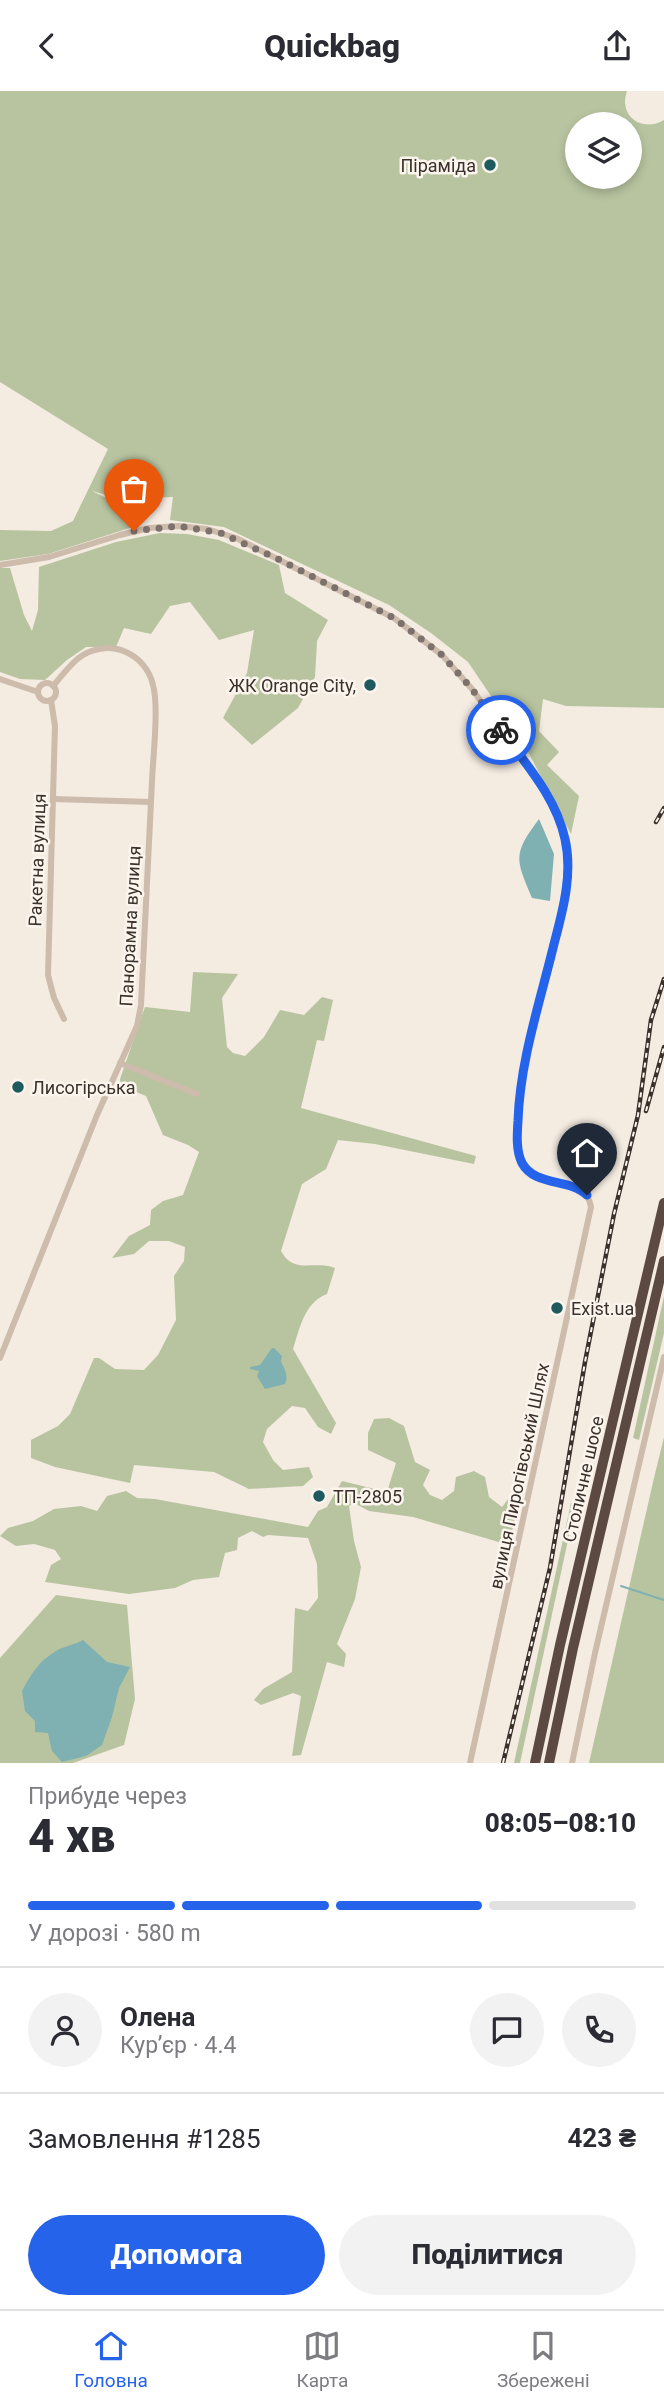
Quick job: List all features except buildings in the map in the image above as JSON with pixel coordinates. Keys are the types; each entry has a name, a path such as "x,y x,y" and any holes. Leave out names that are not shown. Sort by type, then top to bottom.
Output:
{"highway":[{"name":"Столичне шосе","path":"536,1763 560,1645 664,1203"},
{"name":"Столичне шосе","path":"549,1763 573,1648 664,1261"}],"street":[{"name":"вулиця Пирогівський Шлях","path":"0,565 49,557 149,528 178,526 207,529 236,538 394,618 442,655 472,689 543,788 563,830 568,859 566,887 523,1070 517,1146 521,1162 532,1174 578,1187 587,1195 590,1213 470,1763"},
{"name":"Панорамна вулиця","path":"0,1358 95,1119 137,1026 141,1005 154,687 147,668 127,652 117,649 95,649 80,656 53,686"},
{"path":"0,679 38,692 43,701 51,700 56,694 53,686 44,684 38,692"},
{"name":"Ракетна вулиця","path":"51,700 55,726 48,975 54,998 64,1019"},
{"path":"53,799 151,802"},
{"path":"120,1063 197,1094"},
{"path":"572,1763 664,1357"}],"green space":[{"path":"0,91 627,91 625,100 628,112 565,112 565,189 642,189 642,123 656,124 664,120 664,708 566,706 543,699 539,731 559,752 547,765 579,796 571,834 526,748 468,662 389,605 224,527 170,520 173,497 121,499 92,491 129,509 133,527 48,554 0,561 0,530 51,531 73,521 108,449 0,382"},
{"path":"160,533 187,534 219,540 279,565 285,593 328,620 317,641 315,677 298,708 252,745 223,718 247,673 254,630 219,640 190,602 170,606 151,634 124,628 116,647 86,647 45,680 20,679 0,672 0,568 10,568 24,615 32,631 38,610 39,567 116,542"},
{"path":"193,972 238,974 222,998 227,1047 233,1053 245,1056 264,1037 280,1010 304,1015 322,997 333,1000 324,1041 317,1040 301,1108 476,1156 474,1164 375,1144 338,1140 326,1169 302,1184 281,1251 292,1263 298,1265 335,1268 327,1294 313,1303 304,1317 293,1349 336,1423 331,1434 318,1427 305,1408 292,1406 267,1429 263,1442 273,1460 283,1470 309,1467 313,1477 303,1486 249,1489 214,1472 134,1465 130,1483 55,1467 31,1458 31,1440 58,1426 70,1414 94,1358 99,1358 115,1369 144,1370 158,1355 176,1320 174,1276 184,1261 185,1247 169,1241 149,1241 134,1254 112,1258 129,1236 150,1225 151,1210 163,1201 183,1195 199,1152 163,1135 146,1096 121,1086 120,1079 145,1007 190,1012"},
{"path":"664,1296 664,1333 639,1440 633,1438"},
{"path":"389,1418 404,1426 415,1462 430,1470 423,1485 430,1495 442,1500 454,1491 456,1477 474,1471 485,1477 489,1497 502,1507 514,1492 520,1495 509,1545 413,1517 369,1511 354,1503 349,1506 361,1567 355,1599 337,1644 346,1654 344,1667 327,1662 301,1755 292,1756 301,1696 293,1693 261,1705 254,1700 263,1689 292,1672 295,1608 308,1611 318,1598 317,1564 308,1538 268,1535 263,1537 252,1531 238,1538 237,1550 225,1553 219,1577 193,1580 175,1588 129,1594 45,1582 51,1565 61,1559 55,1550 34,1544 16,1546 0,1536 8,1528 33,1521 54,1509 81,1506 97,1511 107,1496 126,1491 137,1498 308,1527 318,1511 327,1507 342,1481 387,1492 396,1463 368,1450 368,1433 374,1419"},
{"path":"664,1437 664,1763 589,1763 654,1478"},
{"path":"571,1503 576,1503 520,1763 514,1763"},
{"path":"56,1595 127,1605 135,1699 124,1745 73,1763 0,1763 0,1658"}],"water":[{"path":"539,819 554,854 550,901 532,898 520,865 519,857 524,841"},
{"path":"272,1348 282,1356 286,1381 285,1384 265,1389 257,1376 259,1371 250,1367 260,1365"},
{"path":"83,1640 107,1662 130,1667 119,1688 102,1745 86,1756 62,1762 52,1751 48,1733 35,1732 35,1721 25,1711 22,1691 45,1659 59,1649"}],"waterway":[{"path":"621,1586 664,1600"}],"railway":[{"path":"656,822 664,808"},
{"path":"503,1763 550,1568 585,1362 614,1214 638,1115 651,1020 664,979"},
{"path":"646,1111 664,1047"}],"way so far":[{"path":"134,531 164,526 193,527 236,538 394,618 442,655 472,689 501,730"}],"place":[{"name":"Піраміда","path":"490,165"},
{"name":"ЖК Orange City,","path":"370,685"},
{"name":"Лисогірська","path":"18,1087"},
{"name":"Exist.ua","path":"557,1308"},
{"name":"ТП-2805","path":"319,1496"}],"route":[{"path":"501,730 543,788 554,808 563,830 568,859 561,916 523,1070 517,1146 524,1166 532,1174 578,1187 587,1195"}]}
